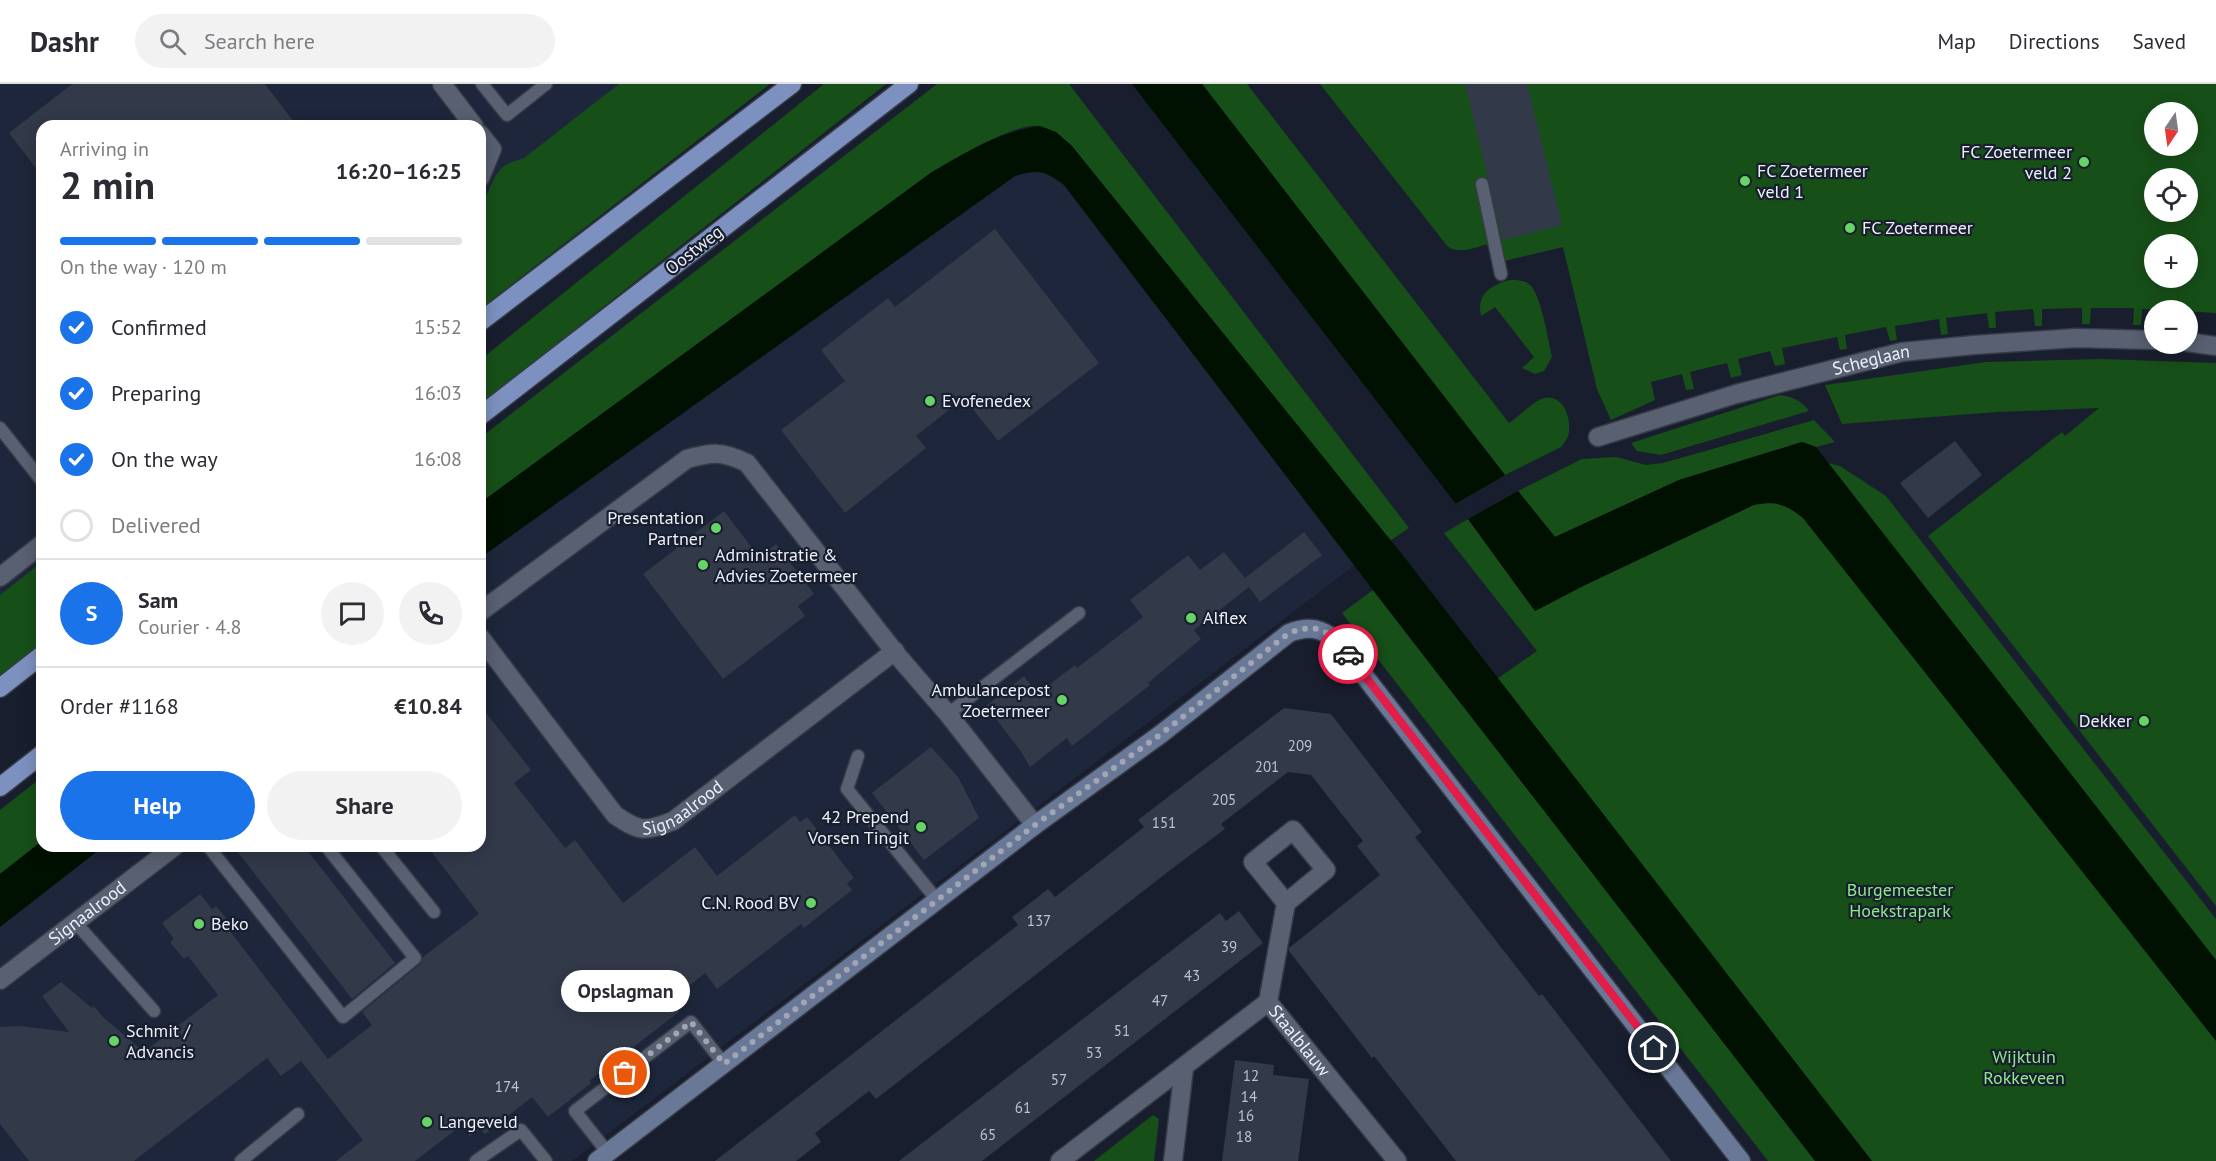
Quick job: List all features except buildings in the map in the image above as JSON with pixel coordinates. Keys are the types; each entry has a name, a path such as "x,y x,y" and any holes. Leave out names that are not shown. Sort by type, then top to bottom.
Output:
{"main road":[{"path":"486,317 792,84"},
{"name":"Oostweg","path":"486,411 909,84"},
{"path":"0,688 36,660"},
{"path":"0,787 36,759"}],"street":[{"path":"442,84 469,120"},
{"path":"486,142 492,149 486,164"},
{"name":"Scheglaan","path":"1598,437 1736,394 1902,352 2076,338 2144,340"},
{"path":"2198,344 2216,346"},
{"path":"486,608 687,459 708,454 728,454 747,463 1035,825"},
{"path":"0,577 36,549"},
{"path":"602,1157 1035,825 1161,734 1289,633 1301,628 1314,628 1325,631 1338,642 1741,1161"},
{"name":"Signaalrood","path":"486,645 615,815 633,827 650,830 673,821 895,651"},
{"name":"Signaalrood","path":"0,980 167,852"},
{"path":"1268,1002 1286,903"},
{"name":"Staalblauw","path":"1060,1161 1268,1002 1397,1161"},
{"path":"1173,1161 1184,1068"}],"lane":[{"path":"482,84 507,115 546,84"},
{"path":"1482,184 1501,274"},
{"path":"0,428 36,473"},
{"path":"948,714 1079,613"},
{"path":"858,756 847,789 937,900"},
{"path":"213,852 343,1017 415,958 331,852"},
{"path":"386,852 434,912"},
{"path":"75,922 154,1011"},
{"path":"602,1157 575,1111 691,1022 724,1064"},
{"path":"241,1161 298,1114"},
{"path":"476,1161 521,1130 546,1161"}],"shaded area":[{"path":"0,84 705,84 486,258 486,120 36,120 36,615 0,643"},
{"path":"1132,84 1202,84 1505,475 1456,504"},
{"path":"1040,126 1056,132 1071,145 1405,558 1872,1161 1815,1161 1373,590 1064,185 1046,174 1030,172 1015,176 486,554 486,499 932,172 970,150 1025,129"},
{"path":"1034,171 1048,173 1064,185 1355,565 572,1161 0,1161 0,927 96,852 486,852 486,554 1015,176"},
{"path":"1802,442 1816,447 2216,960 2216,1041 1797,513 1775,504 1754,505 1535,611 1468,519 1518,491 1555,537 1679,480"},
{"path":"36,846 36,852 96,852 0,927 0,874"}],"green space":[{"path":"619,84 770,84 486,304 486,196 501,169 524,158"},
{"path":"824,84 886,84 486,399 486,355"},
{"path":"937,84 1069,84 1409,528 1390,541 1071,145 1051,131 1039,126 1014,130 999,136 932,172 486,499 486,433"},
{"path":"1202,84 1247,84 1509,423 1540,399 1556,399 1564,407 1569,425 1568,435 1561,447 1505,475"},
{"name":"FC Zoetermeer","path":"1320,84 2216,84 2216,313 2198,312 2198,300 2144,300 2141,325 2133,325 2134,308 2091,308 2090,324 2082,324 2082,308 2042,309 2042,326 2035,326 2033,309 1995,312 1996,328 1989,328 1987,313 1946,318 1948,334 1941,335 1939,319 1895,326 1897,340 1890,341 1886,327 1845,335 1847,349 1840,350 1837,337 1782,348 1785,364 1775,366 1770,351 1738,359 1742,375 1731,378 1727,363 1690,372 1694,389 1686,390 1682,374 1651,382 1655,400 1611,420 1597,389 1563,247 1492,264 1488,244 1473,249 1448,247"},
{"path":"1510,280 1529,284 1537,297 1544,318 1552,357 1544,371 1535,374 1522,368 1534,357 1495,307 1481,316 1483,296 1491,288"},
{"name":"Dekker","path":"2102,359 2216,363 2216,906 1928,536 2062,432 2065,436 2099,408 1997,412 1842,424 1825,385 1986,362"},
{"path":"1780,395 1796,400 1809,411 1661,455 1637,451 1631,443"},
{"path":"1814,420 1835,442 1816,447 1802,442 1679,480 1555,537 1518,491 1582,459 1616,457 1646,465 1663,463"},
{"name":"Burgemeester Hoekstrapark","path":"1812,459 1840,466 1886,496 2216,919 2216,1161 1768,1161 1342,613 1373,590 1461,704 1537,651 1444,533 1468,519 1535,611 1724,519"},
{"path":"36,567 36,654 0,681 0,595"},
{"path":"36,782 36,846 0,874 0,810"},
{"path":"1153,1115 1159,1119 1154,1161 1094,1161"}],"pier":[{"path":"1508,474 1507,477 1457,506 1453,505"},
{"path":"1521,489 1466,520 1467,516"}],"way so far":[{"path":"625,1073 691,1022 724,1064 1035,825 1161,734 1289,633 1301,628 1325,631 1348,654"}],"place":[{"name":"FC Zoetermeer veld 2","path":"2084,162"},
{"name":"FC Zoetermeer veld 1","path":"1745,181"},
{"name":"FC Zoetermeer","path":"1850,228"},
{"name":"Evofenedex","path":"930,401"},
{"name":"Presentation Partner","path":"716,528"},
{"name":"Administratie & Advies Zoetermeer","path":"703,565"},
{"name":"Alflex","path":"1191,618"},
{"name":"Ambulancepost Zoetermeer","path":"1062,700"},
{"name":"Dekker","path":"2144,721"},
{"name":"42 Prepend Vorsen Tingit","path":"921,827"},
{"name":"C.N. Rood BV","path":"811,903"},
{"name":"Beko","path":"199,924"},
{"name":"Schmit / Advancis","path":"114,1041"},
{"name":"Opslagman","path":"625,1073"},
{"name":"Langeveld","path":"427,1122"}],"route":[{"path":"1348,654 1654,1048"}],"park label":[{"name":"Wijktuin Rokkeveen","path":"2024,1067"}]}
